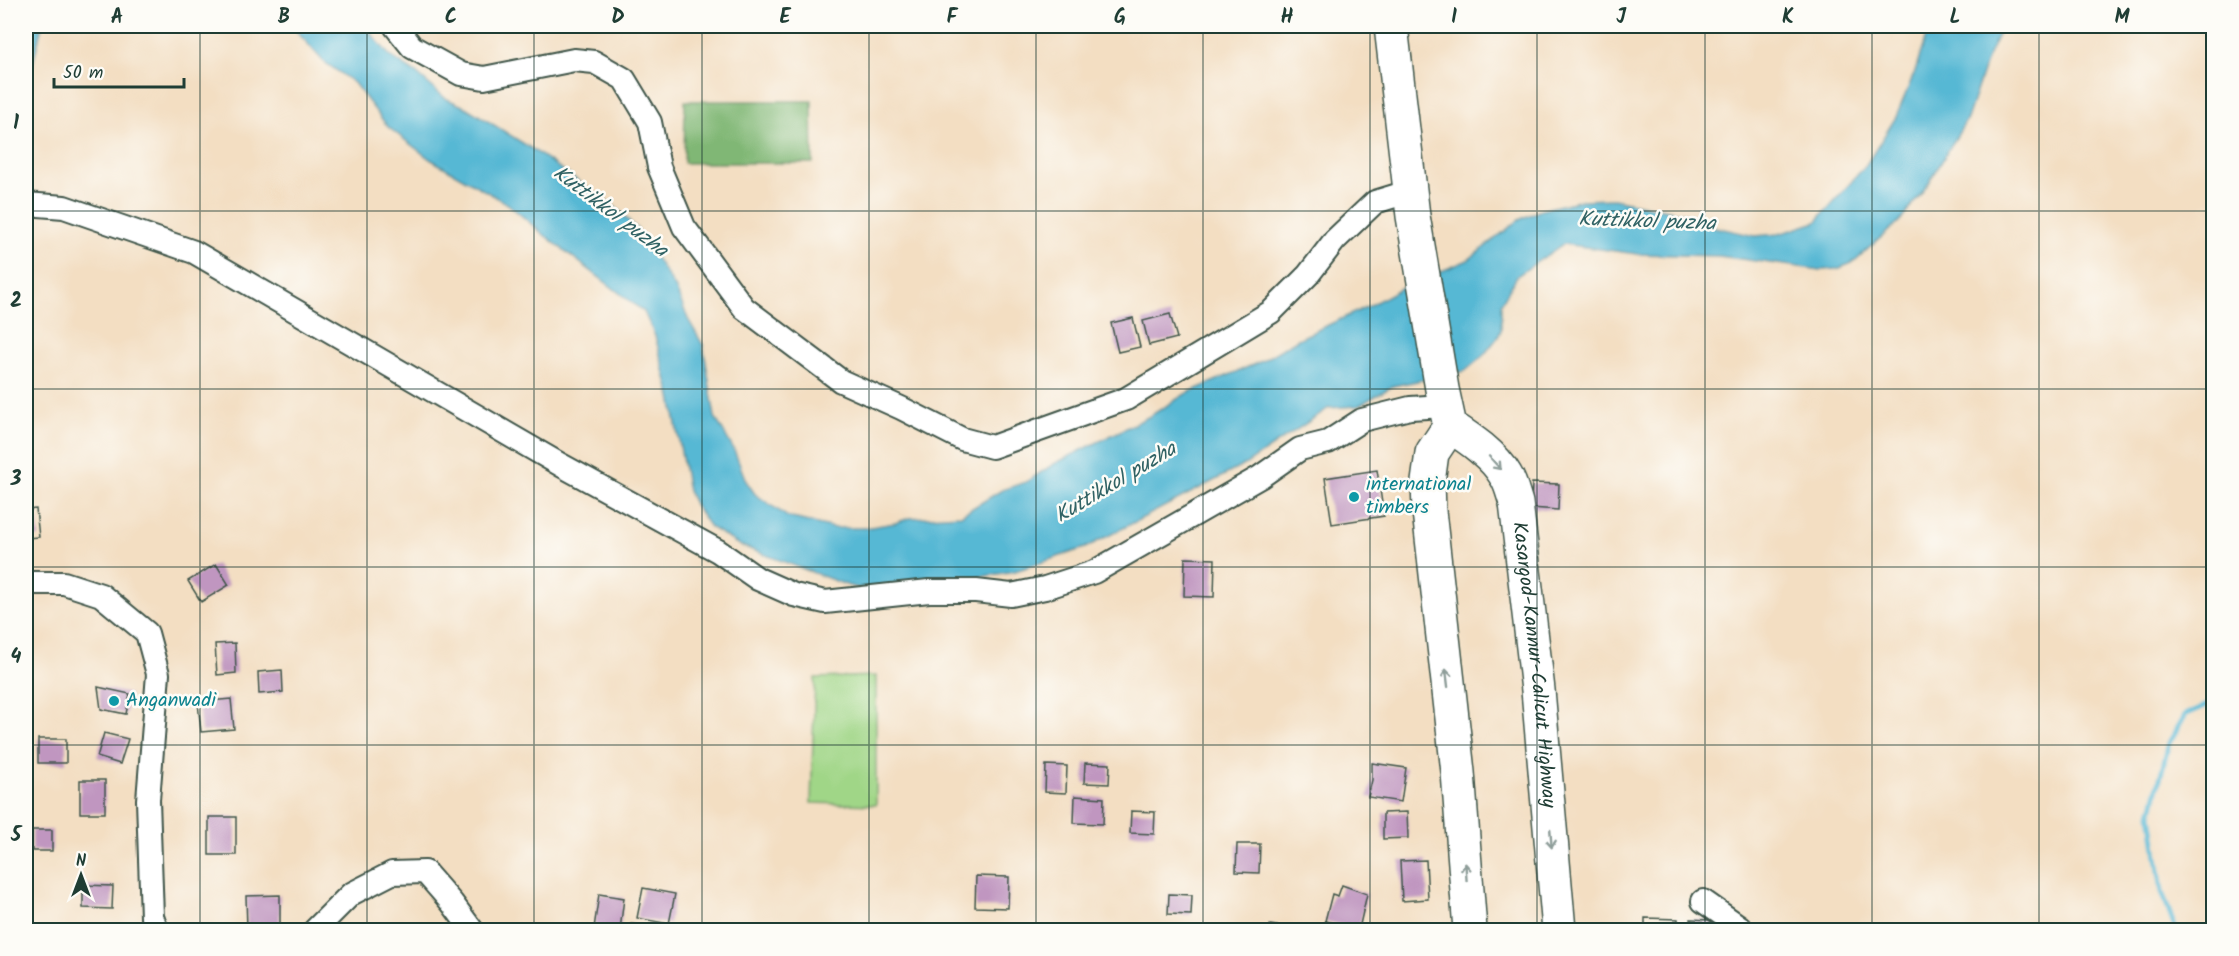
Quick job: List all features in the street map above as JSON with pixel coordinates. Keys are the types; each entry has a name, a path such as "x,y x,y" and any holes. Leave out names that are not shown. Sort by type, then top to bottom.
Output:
{"highway":[{"path":"1391,26 1412,203 1446,407 1432,453 1428,482 1431,534 1458,772 1470,930"},
{"name":"Kasargod-Kannur-Calicut Highway","path":"1446,407 1471,440 1495,462 1507,477 1516,503 1538,690 1559,930"}],"street":[{"path":"395,26 412,47 461,74 484,78 574,60 594,62 624,79 650,122 659,167 684,227 744,308 841,381 962,439 992,447 1126,399 1271,312 1308,275 1335,240 1375,202 1412,203"},
{"path":"26,204 64,207 194,252 561,465 718,551 758,579 794,595 825,602 929,591 976,591 1011,595 1045,588 1094,572 1260,477 1300,449 1328,441 1362,420 1410,408 1446,407"},
{"path":"26,583 64,583 101,595 147,633 158,674 148,800 152,917 157,930"},
{"path":"315,930 351,894 392,873 425,873 472,930"},
{"path":"1703,901 1740,927 1739,930"}],"green space":[{"path":"685,101 812,101 813,163 684,163"},
{"path":"876,676 876,805 811,803 815,678"}],"water":[{"path":"26,26 42,26 26,91"},
{"name":"Kuttikkol puzha","path":"292,26 365,26 390,56 416,73 445,98 467,108 529,147 615,207 638,230 676,289 688,319 703,345 715,417 734,450 746,481 755,494 788,517 834,528 865,528 910,518 961,515 1002,490 1026,482 1054,464 1150,416 1187,393 1262,361 1298,339 1369,306 1403,287 1468,260 1519,220 1541,210 1582,200 1614,199 1682,213 1710,226 1755,236 1779,234 1816,222 1866,165 1896,117 1916,69 1929,26 2002,26 1987,59 1967,119 1929,183 1902,219 1852,263 1837,269 1821,270 1719,256 1637,254 1563,244 1517,276 1501,304 1501,330 1498,337 1483,356 1465,371 1393,386 1358,406 1329,408 1246,464 1085,548 1015,571 897,591 872,591 849,586 739,545 710,527 695,506 688,491 671,396 655,336 644,312 508,204 430,159 388,127 354,83 323,61"}],"building":[{"path":"1170,314 1177,338 1149,345 1143,321"},
{"path":"1133,318 1140,347 1118,352 1111,323"},
{"name":"international timbers","path":"1377,470 1384,516 1332,524 1325,478"},
{"path":"1532,483 1559,484 1558,510 1531,508"},
{"path":"36,509 39,537 26,538 26,510"},
{"path":"1185,558 1215,559 1214,597 1184,596"},
{"path":"216,564 229,585 201,602 188,581"},
{"path":"235,643 236,673 217,675 215,644"},
{"path":"282,670 283,692 259,694 258,672"},
{"name":"Anganwadi","path":"98,687 130,694 126,714 101,709"},
{"path":"231,699 234,729 201,732 198,702"},
{"path":"104,733 128,739 120,764 97,757"},
{"path":"38,739 66,739 66,763 38,763"},
{"path":"1085,763 1110,764 1109,784 1084,783"},
{"path":"1372,763 1406,768 1401,802 1368,797 1372,780"},
{"path":"1046,765 1067,766 1066,793 1045,792"},
{"path":"80,780 105,780 105,813 80,813"},
{"path":"1075,796 1104,798 1103,824 1074,823"},
{"path":"1131,811 1155,812 1154,834 1130,833"},
{"path":"1407,812 1408,838 1383,839 1383,813"},
{"path":"209,817 236,817 236,855 209,855"},
{"path":"32,830 52,830 52,851 32,851"},
{"path":"1237,844 1260,844 1259,873 1236,872"},
{"path":"1426,860 1428,899 1402,901 1400,861"},
{"path":"976,876 1009,877 1008,908 975,907"},
{"path":"83,885 113,886 112,909 83,908"},
{"path":"1342,885 1367,894 1359,929 1325,921 1332,894 1338,896"},
{"path":"643,888 675,894 669,924 637,918"},
{"path":"599,894 624,898 620,930 594,928"},
{"path":"1169,894 1192,895 1191,915 1168,914"},
{"path":"280,895 280,928 247,929 246,896"},
{"path":"1645,918 1678,919 1678,930 1645,930"},
{"path":"1691,919 1725,921 1724,930 1690,930"},
{"path":"631,924 662,929 662,930 630,930"},
{"path":"1270,925 1298,929 1298,930 1270,930"}],"waterway":[{"path":"2176,930 2162,892 2151,814 2169,743 2185,715 2214,702"}],"place":[{"name":"international timbers","path":"1354,497"},
{"name":"Anganwadi","path":"114,701"}]}
